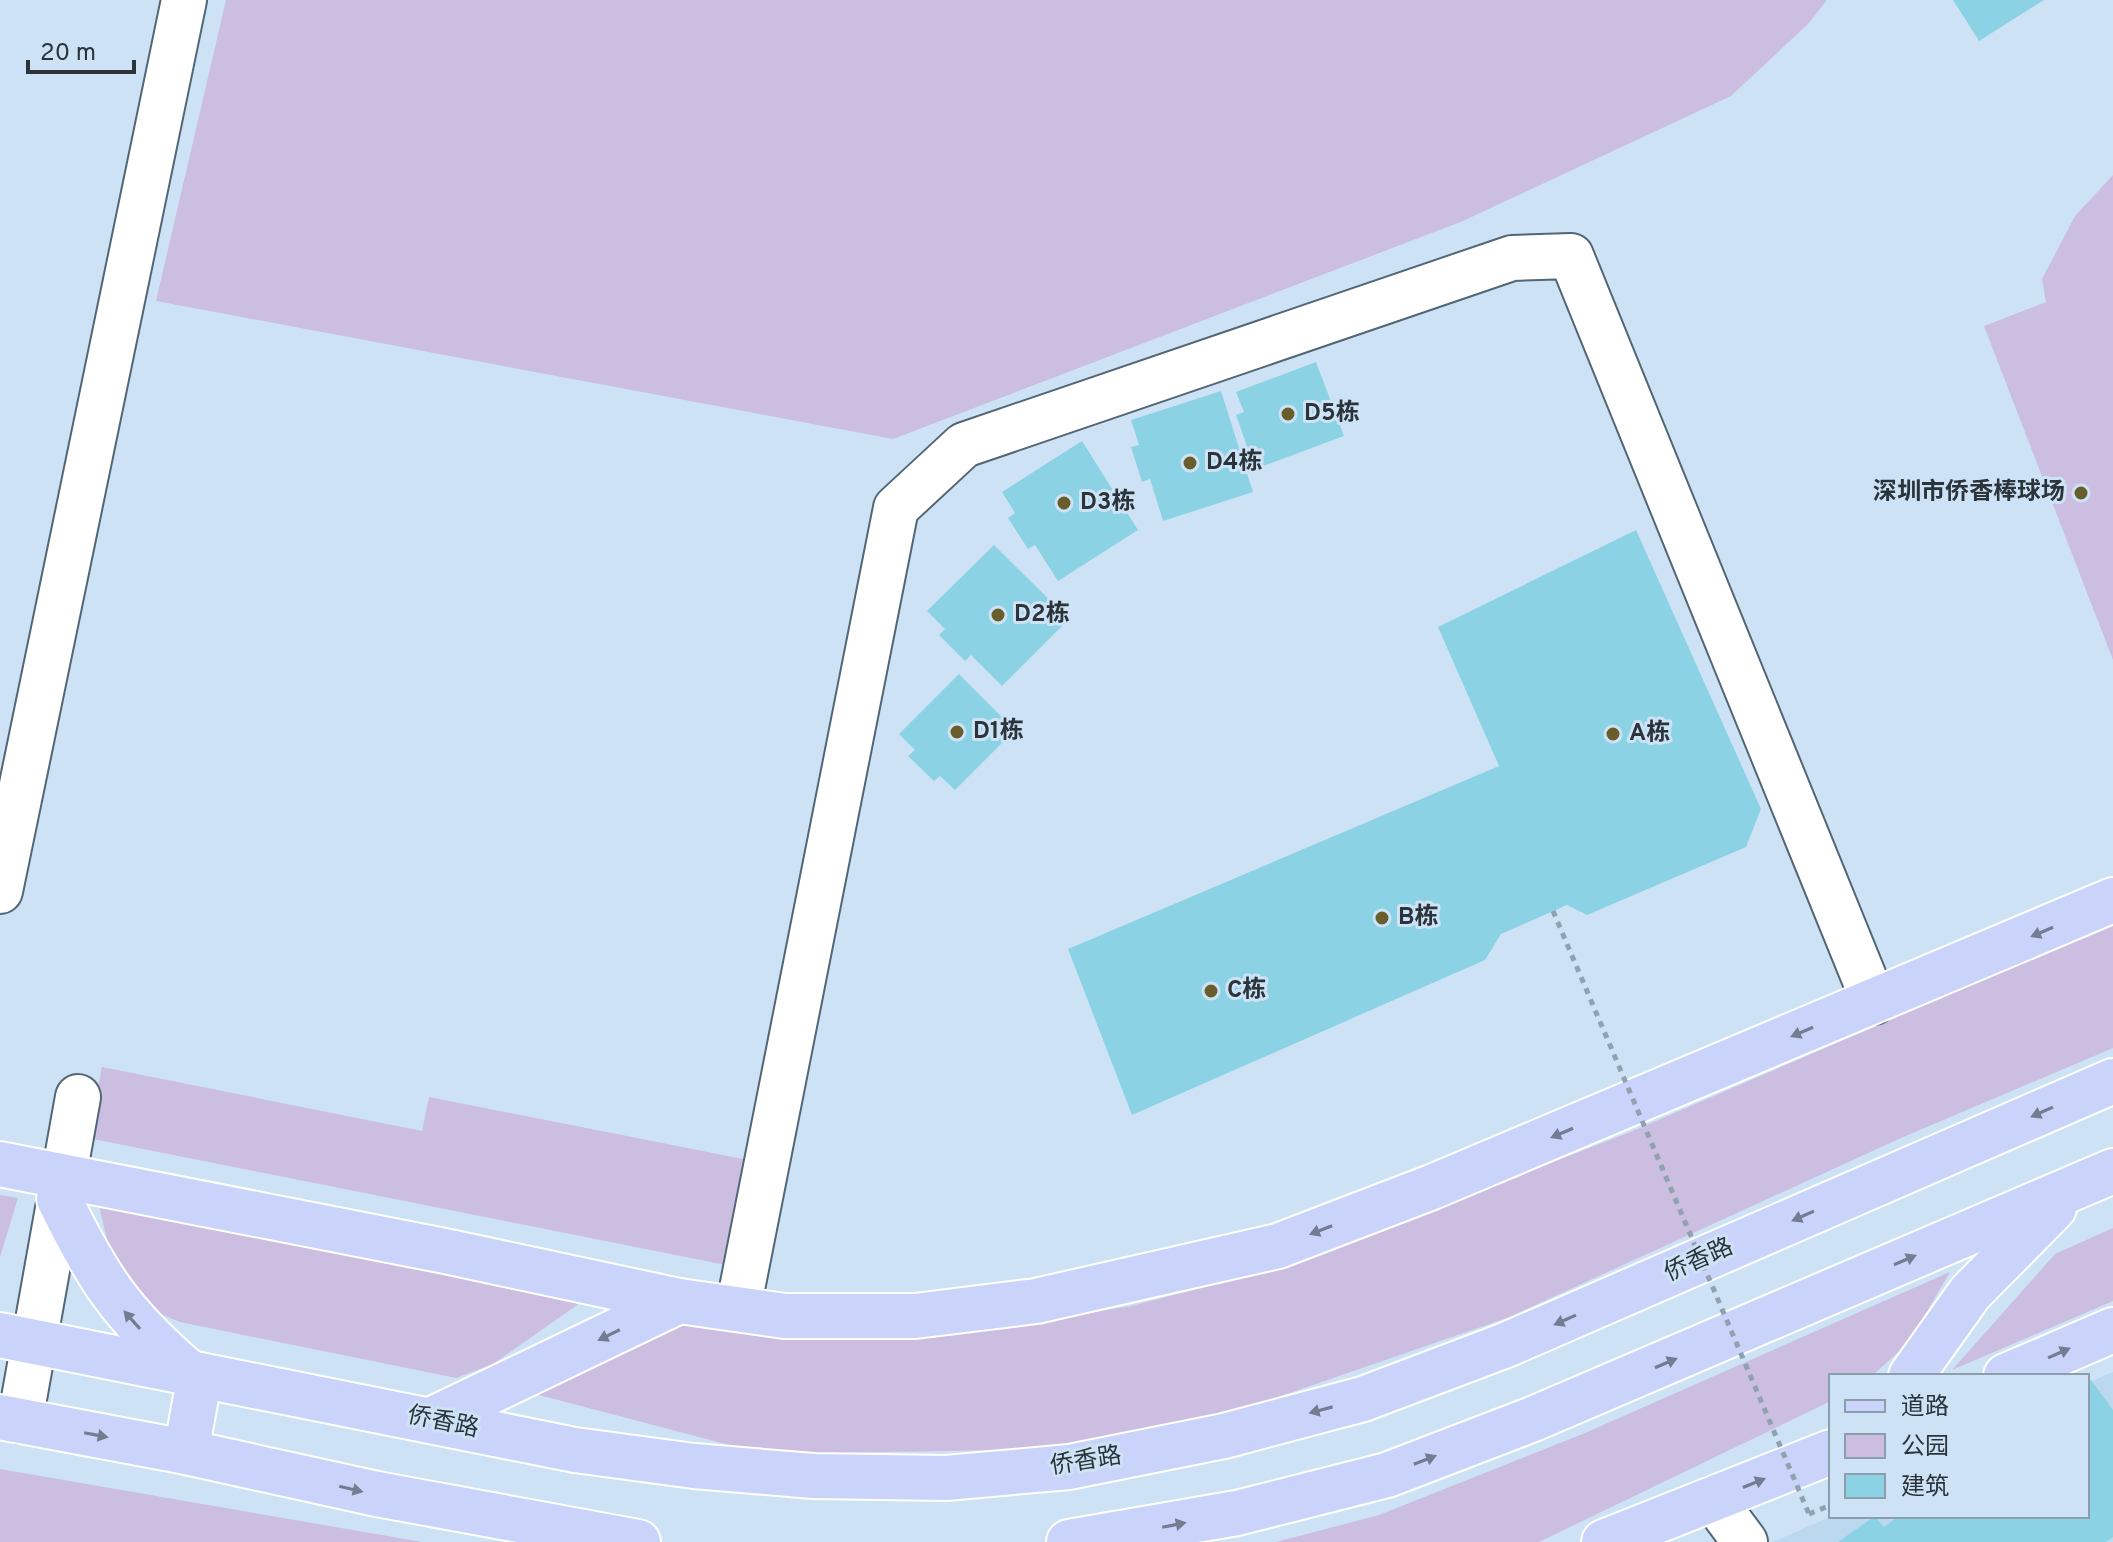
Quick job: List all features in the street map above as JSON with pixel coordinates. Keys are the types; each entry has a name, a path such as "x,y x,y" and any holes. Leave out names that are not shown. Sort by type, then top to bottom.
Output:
{"main road":[{"path":"0,1164 62,1187 679,1301 785,1316 915,1316 1036,1301 1278,1246 1432,1187 2113,900"},
{"name":"侨香路","path":"17,1338 575,1450 694,1466 813,1476 946,1478 1069,1467 1224,1436 1363,1399 1506,1345 2113,1081"},
{"path":"1912,1374 1986,1275 2094,1179"},
{"path":"1069,1542 1237,1513 1387,1475 1533,1419 2094,1179"},
{"path":"62,1187 93,1267 115,1301 148,1338 194,1374 186,1452"},
{"path":"431,1420 679,1301"},
{"path":"2011,1374 2113,1330"},
{"path":"10,1419 186,1452 377,1494 638,1542"},
{"path":"1604,1542 1827,1452"}],"street":[{"path":"0,891 184,0"},
{"path":"738,1309 896,508 964,445 1512,258 1571,256 1874,1002"},
{"path":"10,1419 17,1338 62,1187 78,1097"},
{"path":"1713,1499 1745,1542"}],"path":[{"path":"1553,911 1809,1514 1829,1506"}],"shaded area":[{"path":"2113,1372 2113,1542 1773,1542 1829,1517 2089,1518 2089,1382"}],"green space":[{"path":"226,0 1827,0 1808,24 1731,96 1463,221 893,439 156,301"},
{"name":"深圳市侨香棒球场","path":"2113,175 2113,660 1984,326 2046,302 2042,279 2075,216"},
{"path":"2113,924 2113,1048 1901,1138 1507,1318 1258,1404 1181,1425 1090,1442 1002,1450 825,1453 737,1447 539,1395 537,1386 688,1315 1059,1318 1131,1306 1271,1270 1628,1133"},
{"path":"102,1067 422,1131 429,1097 758,1162 736,1267 88,1138"},
{"path":"0,1195 18,1198 0,1257"},
{"path":"99,1206 587,1298 493,1364 456,1378 180,1322 150,1310 111,1256"},
{"path":"2113,1228 2113,1301 1952,1370 2055,1254"},
{"path":"1950,1272 1909,1342 1874,1374 1829,1374 1829,1402 1539,1542 1276,1542 1379,1515 1585,1433"},
{"path":"0,1469 422,1542 0,1542"}],"building":[{"path":"1953,0 2044,0 1979,41"},
{"name":"D5栋","path":"1316,362 1344,436 1263,466 1256,447 1248,449 1236,415 1244,412 1236,392"},
{"name":"D4栋","path":"1221,391 1253,492 1163,521 1150,479 1142,482 1131,447 1139,445 1131,420"},
{"name":"D3栋","path":"1082,441 1138,530 1058,581 1035,545 1028,549 1008,518 1015,513 1002,492"},
{"path":"1636,530 1761,809 1746,847 1587,915 1567,905 1501,934 1485,960 1132,1115 1068,949 1499,766 1438,627"},
{"name":"D2栋","path":"994,545 1069,619 1002,686 971,655 965,661 939,635 945,629 927,611"},
{"name":"D1栋","path":"959,674 1015,730 955,790 940,776 934,781 908,756 915,750 899,734"},
{"path":"2091,1380 2113,1410 2113,1537 2106,1542 1838,1542 1872,1518 1877,1518 1884,1527 1896,1518 2089,1518"}],"place":[{"name":"D5栋","path":"1288,414"},
{"name":"D4栋","path":"1190,463"},
{"name":"深圳市侨香棒球场","path":"2081,493"},
{"name":"D3栋","path":"1064,503"},
{"name":"D2栋","path":"998,615"},
{"name":"D1栋","path":"957,732"},
{"name":"A栋","path":"1613,734"},
{"name":"B栋","path":"1382,918"},
{"name":"C栋","path":"1211,991"}]}
